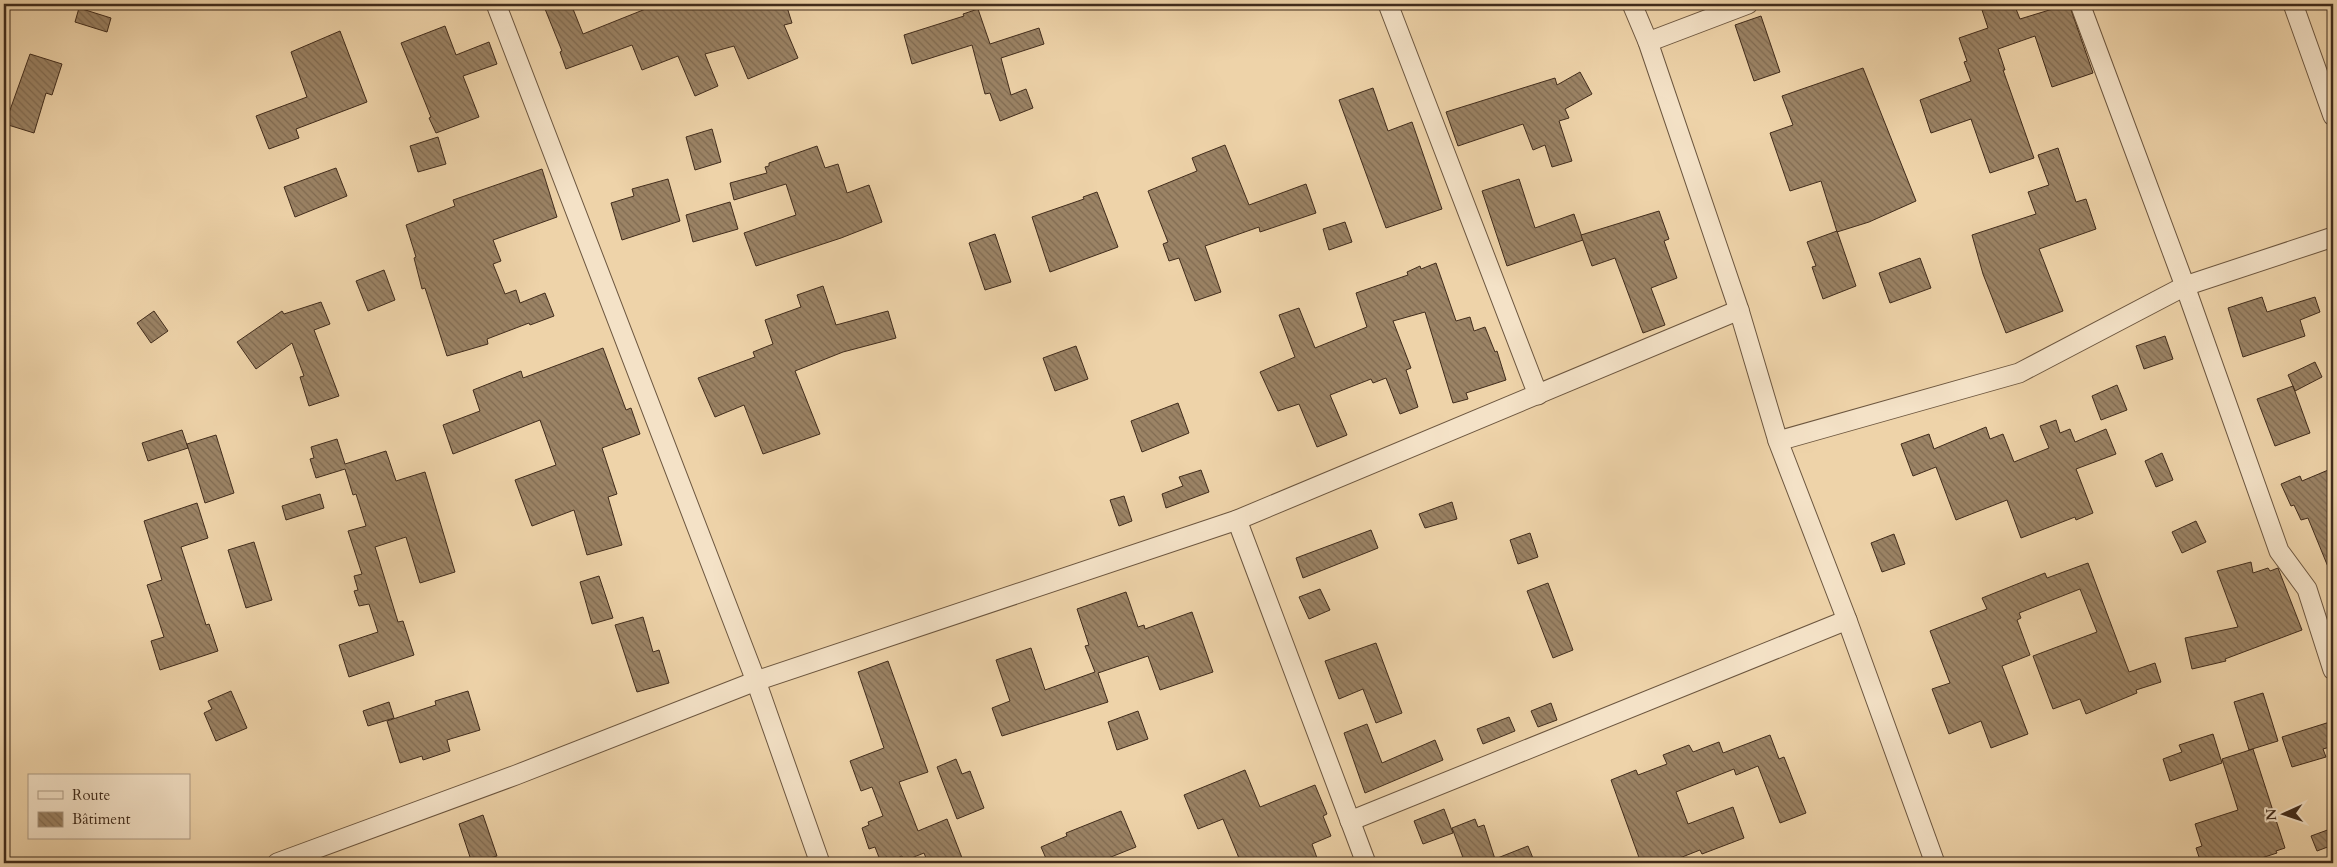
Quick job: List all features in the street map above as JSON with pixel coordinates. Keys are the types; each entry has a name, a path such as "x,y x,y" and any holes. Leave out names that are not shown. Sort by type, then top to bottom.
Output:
{"street":[{"path":"496,4 756,681 820,863"},
{"path":"1388,4 1538,395"},
{"path":"1632,4 1648,42 1739,310 1778,441 1847,620 1935,863"},
{"path":"1648,42 1748,4"},
{"path":"2080,4 2185,286 2278,550 2307,589 2333,670"},
{"path":"2293,4 2333,116"},
{"path":"1778,441 2019,373 2185,286 2333,237"},
{"path":"277,863 516,775 756,681 1237,520 1739,310"},
{"path":"1237,520 1366,863"},
{"path":"1350,821 1847,620"}],"building":[{"path":"543,4 571,4 583,34 658,4 786,4 792,23 784,25 798,58 748,79 734,46 705,54 718,86 695,96 678,56 642,70 632,45 566,69 560,52 562,51"},
{"path":"1980,4 2014,4 2020,19 2069,4 2093,73 2052,87 2035,36 1998,49 2005,70 2003,70 2034,158 1990,173 1971,119 1931,133 1920,100 1971,81 1964,62 1967,61 1959,38 1988,28"},
{"path":"79,8 111,18 107,32 75,22"},
{"path":"978,9 990,44 1039,28 1044,44 1001,58 1011,95 1026,89 1033,108 1000,121 990,93 985,94 972,45 912,64 904,35 964,16 963,14"},
{"path":"1761,16 1780,72 1754,81 1735,25"},
{"path":"445,26 456,55 489,42 497,64 463,76 479,117 436,133 401,43"},
{"path":"340,31 367,102 296,129 299,138 269,149 256,116 307,97 291,52"},
{"path":"30,54 62,64 52,95 46,93 34,133 5,124"},
{"path":"1863,68 1916,201 1869,222 1837,232 1821,181 1790,191 1770,133 1793,125 1782,96"},
{"path":"1580,72 1592,94 1565,109 1569,118 1559,121 1572,161 1552,167 1545,145 1533,150 1523,124 1458,146 1446,112 1555,78 1557,85"},
{"path":"1373,88 1388,131 1412,122 1442,209 1386,228 1339,100"},
{"path":"712,129 721,162 695,170 686,137"},
{"path":"438,137 446,164 418,172 410,146"},
{"path":"1225,145 1249,205 1306,184 1316,213 1260,232 1259,227 1205,246 1221,292 1195,301 1179,258 1169,261 1163,244 1168,242 1148,191 1197,171 1192,158"},
{"path":"817,146 825,168 838,164 847,193 869,185 882,222 841,238 756,266 744,233 796,215 786,184 734,200 730,183 767,173 765,167 769,166 769,163"},
{"path":"2058,148 2076,202 2086,199 2096,229 2039,249 2063,311 2006,333 1983,274 1972,235 2036,214 2028,192 2049,185 2038,155"},
{"path":"336,168 347,196 295,217 284,187"},
{"path":"542,169 557,217 493,240 501,261 493,264 505,294 516,290 520,303 545,293 554,316 487,339 488,344 447,356 425,288 422,289 414,258 416,257 406,225 455,206 453,200"},
{"path":"668,179 680,221 622,240 611,203 634,196 632,189"},
{"path":"1519,179 1535,228 1574,214 1583,240 1507,266 1482,191"},
{"path":"1097,192 1118,247 1050,272 1032,217 1084,199 1083,197"},
{"path":"730,202 738,229 693,242 686,215"},
{"path":"1659,211 1669,239 1664,241 1677,278 1651,288 1665,325 1643,333 1615,258 1592,266 1581,235"},
{"path":"1345,222 1352,242 1329,250 1323,229"},
{"path":"1837,231 1856,286 1823,299 1812,267 1816,266 1807,242"},
{"path":"995,234 1011,282 985,290 969,243"},
{"path":"1920,258 1931,288 1890,303 1879,273"},
{"path":"1436,263 1456,321 1470,317 1474,331 1485,327 1495,352 1497,351 1506,380 1466,393 1468,399 1453,403 1425,312 1393,321 1411,368 1406,370 1418,407 1400,414 1386,378 1373,383 1371,379 1330,395 1347,435 1317,447 1299,404 1278,411 1260,372 1295,357 1279,315 1299,308 1315,348 1367,327 1356,293 1408,275 1407,272 1420,266 1421,269"},
{"path":"384,270 395,300 368,311 356,281"},
{"path":"823,286 836,325 888,311 896,338 843,352 795,371 820,434 763,454 744,405 715,417 698,378 755,357 753,352 773,344 765,320 801,307 797,295"},
{"path":"2262,297 2267,312 2315,297 2320,312 2300,320 2305,336 2243,357 2228,308"},
{"path":"321,302 330,324 314,330 339,396 309,406 300,377 304,376 292,343 256,369 237,342 282,311 284,314"},
{"path":"154,311 168,331 151,343 137,323"},
{"path":"2165,336 2173,359 2144,369 2136,346"},
{"path":"1076,346 1088,379 1055,391 1043,358"},
{"path":"603,348 626,410 631,408 640,434 602,448 617,494 608,497 622,545 587,555 574,510 532,526 515,480 556,465 540,420 453,454 443,425 480,411 473,390 521,371 523,378"},
{"path":"2315,362 2322,377 2295,391 2288,375"},
{"path":"2117,385 2127,410 2101,420 2092,396"},
{"path":"2293,386 2310,433 2275,446 2257,399"},
{"path":"1178,403 1189,433 1142,452 1131,421"},
{"path":"2056,420 2060,433 2070,429 2075,442 2106,429 2116,454 2076,469 2093,513 2076,520 2075,517 2021,538 2007,500 1956,520 1936,467 1913,476 1901,444 1929,434 1934,449 1986,427 1990,439 2003,434 2014,462 2049,448 2040,426"},
{"path":"182,430 188,448 148,461 142,443"},
{"path":"216,435 234,493 205,503 187,444"},
{"path":"337,439 345,464 386,451 396,481 425,472 455,572 420,583 406,537 375,547 398,622 403,621 414,655 349,677 339,645 378,632 369,604 359,606 354,591 358,590 354,576 362,574 348,531 366,526 356,494 353,495 345,469 316,478 310,459 314,458 311,447"},
{"path":"2162,453 2173,480 2156,487 2145,461"},
{"path":"2333,468 2333,579 2308,518 2301,520 2294,505 2291,506 2281,484 2300,476 2302,481"},
{"path":"1201,470 1209,492 1166,508 1162,494 1183,486 1179,477"},
{"path":"320,494 324,508 286,520 282,506"},
{"path":"1124,496 1132,521 1119,526 1110,500"},
{"path":"1452,502 1457,519 1425,528 1419,514"},
{"path":"197,503 208,538 181,547 206,625 209,624 218,651 160,670 151,641 164,637 147,585 162,580 144,521"},
{"path":"2196,521 2206,542 2182,553 2172,532"},
{"path":"1371,530 1378,548 1303,578 1296,558"},
{"path":"1530,533 1538,557 1518,564 1510,540"},
{"path":"1894,534 1905,564 1882,572 1871,543"},
{"path":"254,542 272,600 246,608 228,550"},
{"path":"2251,562 2253,573 2268,568 2270,571 2278,568 2302,630 2225,659 2226,661 2192,669 2185,638 2238,627 2217,571"},
{"path":"2088,563 2129,672 2155,663 2161,682 2136,690 2137,693 2086,714 2080,699 2053,709 2033,656 2097,632 2080,589 2019,613 2021,618 2017,620 2030,655 2002,666 2028,734 1991,748 1981,721 1949,734 1932,689 1950,683 1930,631 1987,609 1982,598 2045,573 2047,578"},
{"path":"599,576 613,618 592,624 580,582"},
{"path":"1548,583 1573,650 1553,658 1527,591"},
{"path":"1320,589 1330,610 1309,619 1299,597"},
{"path":"1126,592 1138,627 1144,625 1145,629 1192,612 1213,672 1160,690 1148,656 1098,673 1108,702 1002,736 992,708 1010,701 996,660 1031,648 1045,690 1095,672 1085,646 1089,645 1077,609"},
{"path":"643,617 653,652 659,650 669,683 637,692 615,625"},
{"path":"1376,643 1402,713 1376,723 1363,689 1339,699 1325,661"},
{"path":"888,661 928,772 899,782 918,831 947,819 964,863 928,863 924,853 904,861 902,856 889,862 887,857 880,860 875,847 869,849 862,828 869,825 868,822 883,816 872,787 861,791 850,761 884,748 858,672"},
{"path":"231,691 247,728 216,741 204,713 212,709 208,701"},
{"path":"468,691 480,730 447,740 450,751 423,760 422,756 400,763 387,721 436,705 435,701"},
{"path":"2263,693 2278,741 2249,750 2234,702"},
{"path":"389,702 394,718 368,726 363,711"},
{"path":"1551,703 1557,720 1538,727 1531,711"},
{"path":"1138,711 1148,739 1117,750 1108,722"},
{"path":"1509,717 1515,731 1483,744 1477,729"},
{"path":"2333,721 2333,746 2323,749 2326,757 2292,767 2282,737"},
{"path":"1367,724 1382,763 1435,740 1443,760 1365,793 1344,733"},
{"path":"2213,734 2222,763 2170,781 2163,759 2182,752 2179,745"},
{"path":"1770,735 1779,759 1784,757 1806,813 1780,823 1758,766 1736,775 1734,769 1676,792 1688,824 1733,807 1744,838 1702,854 1700,850 1667,863 1641,863 1611,780 1636,770 1638,775 1667,764 1663,755 1689,745 1693,752 1719,742 1723,753"},
{"path":"2253,749 2285,848 2276,851 2277,853 2246,863 2201,863 2196,848 2202,846 2195,824 2238,810 2222,759"},
{"path":"956,759 962,774 970,771 984,808 957,819 937,767"},
{"path":"1245,770 1260,807 1315,785 1327,814 1323,816 1331,836 1312,844 1317,858 1303,863 1277,863 1275,859 1264,863 1241,863 1223,819 1198,829 1184,795"},
{"path":"1444,809 1453,833 1423,844 1414,821"},
{"path":"1121,811 1136,847 1096,863 1048,863 1041,847 1067,836 1066,833"},
{"path":"483,815 497,856 472,863 459,824"},
{"path":"1475,819 1478,827 1484,825 1495,859 1528,846 1535,863 1465,863 1452,828"},
{"path":"2333,828 2333,845 2317,851 2311,836"}]}
